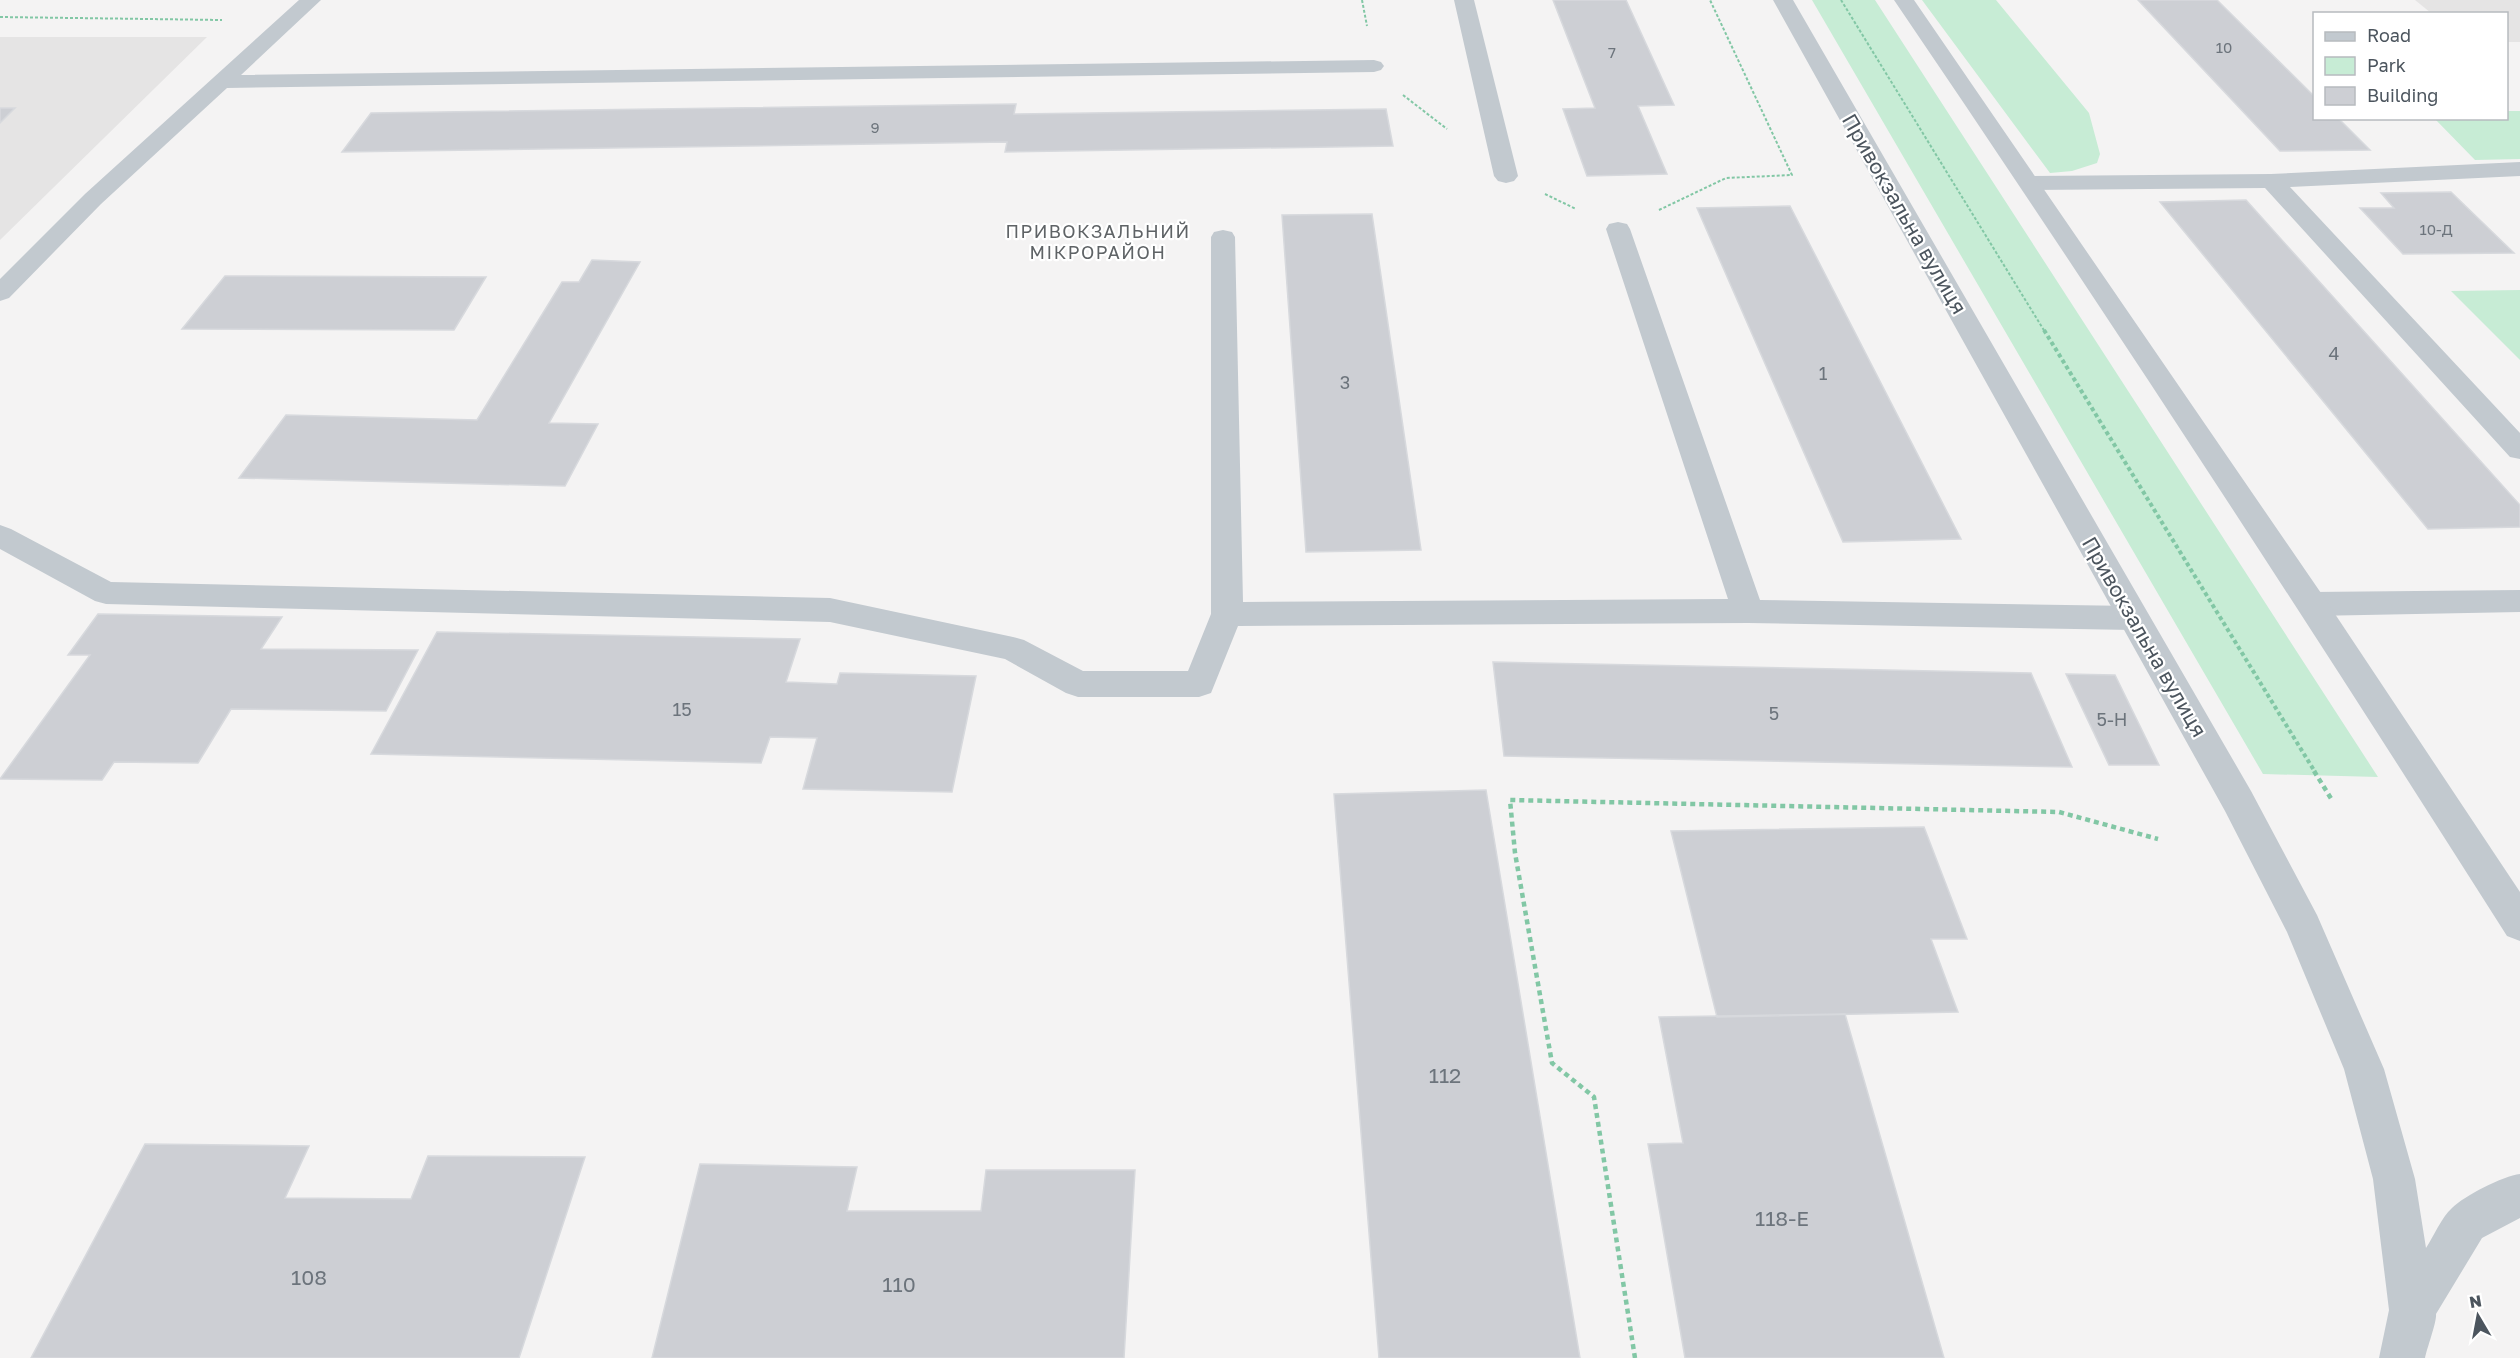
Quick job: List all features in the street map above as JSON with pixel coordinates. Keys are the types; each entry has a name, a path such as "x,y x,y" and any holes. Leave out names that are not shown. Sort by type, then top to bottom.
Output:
{"street":[{"path":"0,293 93,199 311,0"},
{"path":"1464,0 1506,176"},
{"name":"Привокзальна вулиця","path":"1783,0 2238,801 2304,927 2364,1069 2394,1179 2412,1310"},
{"path":"1904,0 2030,183 2312,604 2520,924"},
{"path":"222,82 1374,66"},
{"path":"2030,183 2271,181 2520,169"},
{"path":"2271,181 2520,450"},
{"path":"1618,229 1748,611"},
{"path":"0,536 106,593 830,610 1013,649 1078,684 1199,684 1227,614 1222,237"},
{"path":"2312,604 2520,601"},
{"path":"1227,614 1748,611 2133,618"},
{"path":"2402,1358 2412,1310 2467,1223 2510,1197 2520,1196"},
{"path":"2412,1310 2425,1358"}],"path":[{"path":"1362,0 1374,66 1380,76 1506,176 1618,229 1726,178 1792,175 1710,0"},
{"path":"1841,0 2332,800"},
{"path":"0,17 286,21"},
{"path":"1635,1358 1594,1097 1552,1063 1515,853 1510,800 2059,812 2158,839"}],"shaded area":[{"path":"2415,0 2520,0 2520,42 2508,42 2508,12 2430,12"},
{"path":"0,37 207,37 0,240"}],"green space":[{"path":"1812,0 1875,0 2378,777 2263,774"},
{"path":"1922,0 1996,0 2089,113 2100,154 2097,163 2072,171 2050,173"},
{"path":"2508,111 2520,111 2520,159 2475,160 2436,120 2508,120"},
{"path":"2520,290 2520,360 2451,291"}],"building":[{"path":"1553,0 1626,0 1674,105 1638,106 1667,174 1587,176 1563,109 1595,108"},
{"path":"2138,0 2217,0 2313,95 2313,120 2340,120 2370,150 2280,151"},
{"path":"1016,104 1014,114 1386,109 1393,146 1005,152 1007,142 342,152 371,113"},
{"path":"0,108 15,108 0,123"},
{"path":"2451,192 2514,253 2403,254 2360,208 2394,208 2381,193"},
{"path":"2246,200 2520,505 2520,527 2428,529 2160,202"},
{"path":"1790,206 1961,539 1843,542 1697,208"},
{"path":"1372,214 1421,550 1306,552 1282,215"},
{"path":"592,260 640,262 549,423 598,424 565,486 239,478 286,415 477,420 562,282 579,282"},
{"path":"225,276 486,277 454,330 182,329"},
{"path":"98,614 282,617 261,649 418,650 386,711 231,709 198,763 114,762 102,780 0,779 90,655 68,655"},
{"path":"437,632 800,639 786,682 837,684 840,673 976,676 952,792 803,789 817,738 770,737 761,763 371,754"},
{"path":"1493,662 2031,673 2072,767 1504,756"},
{"path":"2066,674 2115,675 2159,765 2109,765"},
{"path":"1486,790 1580,1358 1379,1358 1334,794"},
{"path":"1924,827 1967,939 1931,939 1958,1012 1717,1017 1671,831"},
{"path":"1845,1014 1944,1358 1685,1358 1648,1144 1683,1143 1659,1017"},
{"path":"145,1144 309,1146 285,1198 411,1199 428,1156 585,1157 519,1358 31,1358"},
{"path":"700,1164 857,1167 847,1211 981,1211 986,1170 1135,1170 1124,1358 652,1358"}],"district":[{"name":"ПРИВОКЗАЛЬНИЙ МІКРОРАЙОН","path":"1098,242"}]}
